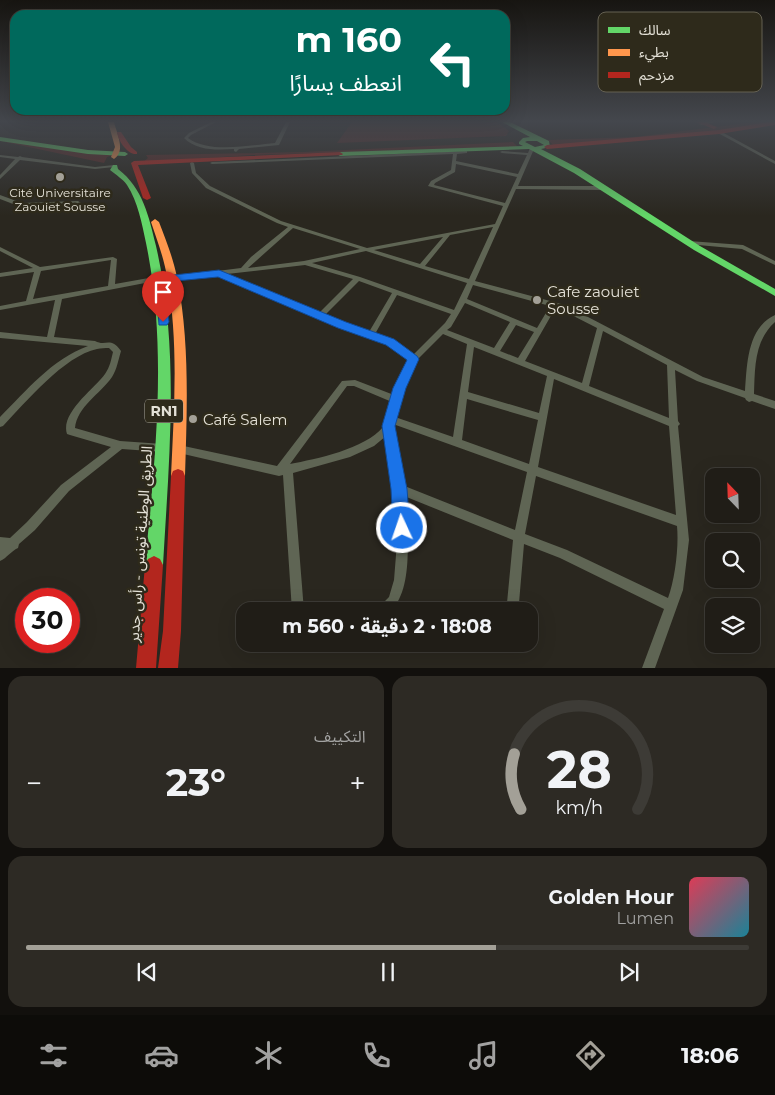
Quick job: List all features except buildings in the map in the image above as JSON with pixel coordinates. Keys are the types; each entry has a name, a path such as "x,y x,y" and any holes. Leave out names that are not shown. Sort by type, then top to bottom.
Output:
{"main road":[{"path":"67,153 154,163 353,153"},
{"path":"98,153 123,160 209,153"},
{"name":"الطريق الوطنية تونس - رأس جدير","path":"121,153 165,251 172,281 178,367 178,449 172,631 168,668"},
{"name":"الطريق الوطنية تونس - رأس جدير","path":"126,153 123,160 114,170 133,188 145,219 160,284 164,342 162,448 146,668"},
{"path":"547,153 689,243 775,293"},
{"path":"555,153 562,156 577,171"}],"street":[{"path":"154,163 452,153"},
{"path":"455,153 452,173 433,182 431,186 505,205"},
{"path":"393,602 398,589 402,541 399,489 390,423 406,371 413,359 442,331 463,300 529,153"},
{"path":"759,153 775,163"},
{"path":"435,154 454,161 520,176"},
{"path":"0,156 20,157 92,168 123,160"},
{"path":"0,178 20,157"},
{"path":"192,163 192,170 197,177 214,191 291,227 471,282 554,304 601,326 671,366 749,398 775,405"},
{"path":"514,186 604,188"},
{"path":"0,197 21,205 78,203"},
{"path":"0,308 144,282 160,284 185,277 304,263 498,225"},
{"path":"242,271 254,256 273,244 291,227"},
{"path":"421,267 448,234"},
{"path":"689,243 740,246 775,263"},
{"path":"0,249 38,268"},
{"path":"0,275 113,258 111,288"},
{"path":"304,263 358,278 394,293 455,313"},
{"path":"29,303 38,268"},
{"path":"219,273 397,346 413,359"},
{"path":"320,316 358,278"},
{"path":"371,335 394,293"},
{"path":"50,338 59,298"},
{"path":"463,300 538,330"},
{"path":"520,362 554,304"},
{"path":"749,398 756,339 761,329 775,318"},
{"path":"496,351 515,321"},
{"path":"585,387 601,326"},
{"path":"442,331 675,424"},
{"path":"0,335 111,345 116,349 113,369 85,402 70,424 70,431 120,445 178,449 283,470 359,449 371,443 390,423"},
{"path":"457,442 471,342"},
{"path":"0,423 64,362 75,354 96,344"},
{"path":"648,668 671,606 680,572 683,523 675,449 671,366"},
{"path":"513,602 519,538 551,375"},
{"path":"297,602 283,470 345,383 354,383 397,400"},
{"path":"464,394 543,418"},
{"path":"390,423 457,442 533,468 614,500 683,523"},
{"path":"0,555 14,544 65,488 120,445"},
{"path":"399,489 570,558 671,606"},
{"path":"0,542 14,544"}],"shaded area":[{"path":"58,153 113,155 107,157 104,163"},
{"path":"314,153 143,162 148,158 146,155"}],"traffic: fast":[{"path":"110,153 125,154"},
{"path":"340,154 366,153"},
{"path":"543,153 577,171 697,248 775,293"},
{"path":"115,166 114,170 130,183 141,208 157,271 162,312 164,354 163,440 154,565"}],"traffic: slow":[{"path":"114,157 116,153"},
{"path":"155,222 172,277 176,301 181,401 178,476"}],"traffic: jam":[{"path":"135,163 340,154"},
{"path":"134,163 147,198"},
{"path":"168,668 172,631 178,476"},
{"path":"146,668 154,565"}],"place":[{"name":"Cité Universitaire Zaouiet Sousse","path":"60,177"},
{"name":"Cafe zaouiet Sousse","path":"537,300"},
{"name":"Café Salem","path":"193,419"}],"route":[{"path":"163,322 160,279 171,276 185,277 219,273 342,325 390,342 403,350 413,359 406,371 389,426 399,489 402,528"}]}
